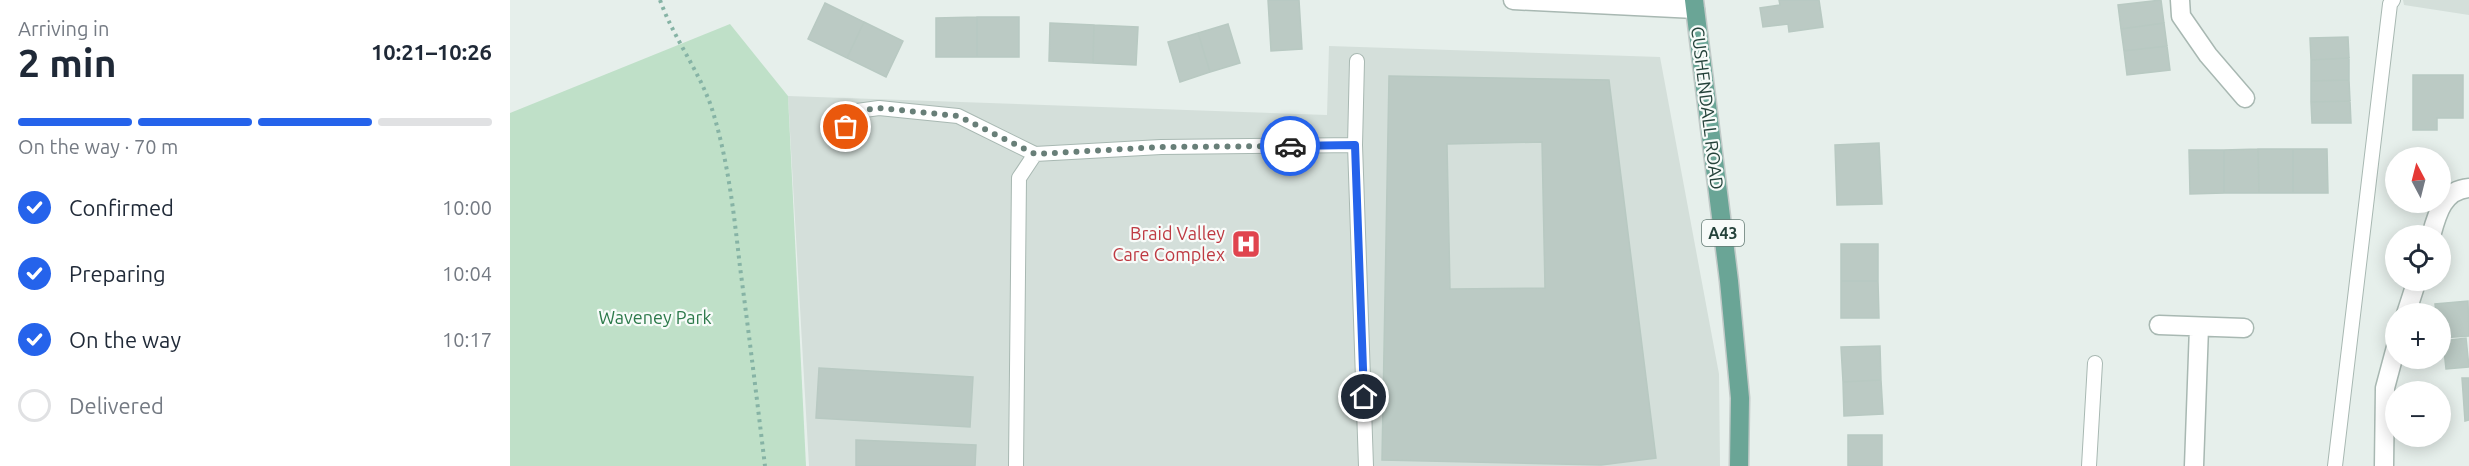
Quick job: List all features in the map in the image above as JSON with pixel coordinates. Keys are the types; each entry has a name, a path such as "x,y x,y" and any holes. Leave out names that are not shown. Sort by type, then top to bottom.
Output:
{"main road":[{"name":"CUSHENDALL ROAD","path":"1694,4 1729,281 1740,398 1739,466"}],"street":[{"path":"1513,0 1694,4"},
{"path":"2180,0 2181,16 2208,55 2245,98"},
{"path":"2434,225 2438,213 2451,193 2469,188"},
{"path":"2159,325 2244,328"},
{"path":"2194,466 2199,327"},
{"path":"2384,466 2385,388 2390,369"}],"lane":[{"path":"2335,466 2390,4 2393,0"},
{"path":"1357,61 1355,145 1366,466"},
{"path":"846,127 857,111 879,108 958,116 1035,154 1161,147 1355,145"},
{"path":"1016,466 1018,178 1035,154"},
{"path":"2089,466 2095,363"}],"path":[{"path":"660,0 668,22 696,71 711,106 722,148 733,209 765,466"}],"shaded area":[{"path":"2403,0 2469,0 2469,15 2404,5"},
{"name":"Braid Valley Care Complex","path":"1329,46 1660,57 1719,374 1720,466 809,466 788,96 1327,115"}],"green space":[{"name":"Waveney Park","path":"730,24 788,96 806,466 510,466 510,113"}],"building":[{"path":"1268,0 1299,0 1302,49 1271,51"},
{"path":"1779,0 1819,0 1823,27 1789,32 1788,24 1763,27 1760,8 1780,5"},
{"path":"2161,0 2164,23 2121,29 2118,5"},
{"path":"825,3 864,22 847,58 808,39"},
{"path":"977,17 1019,17 1019,57 977,57"},
{"path":"977,17 977,57 936,57 936,18"},
{"path":"864,22 903,41 886,77 847,58"},
{"path":"1050,23 1094,25 1093,63 1049,61"},
{"path":"2164,23 2167,46 2124,51 2121,29"},
{"path":"1228,24 1240,63 1210,72 1198,33"},
{"path":"1094,25 1138,27 1136,65 1093,63"},
{"path":"1198,33 1210,72 1180,82 1168,42"},
{"path":"2348,37 2349,58 2311,60 2310,38"},
{"path":"2167,46 2170,70 2127,75 2124,51"},
{"path":"2349,58 2349,80 2311,81 2311,60"},
{"path":"2413,75 2463,75 2463,118 2437,118 2437,130 2413,130"},
{"path":"1389,76 1609,80 1656,458 1601,465 1382,460","holes":["1542,142 1545,288 1450,289 1447,144"]},
{"path":"2349,80 2350,101 2311,102 2311,81"},
{"path":"2350,101 2351,123 2312,123 2311,102"},
{"path":"1879,143 1882,204 1837,205 1835,145"},
{"path":"2258,149 2259,193 2224,193 2224,150"},
{"path":"2258,149 2293,149 2293,193 2259,193"},
{"path":"2293,149 2327,149 2328,193 2293,193"},
{"path":"2189,150 2224,150 2224,193 2190,194"},
{"path":"1841,244 1878,244 1878,281 1841,281"},
{"path":"1841,281 1878,281 1879,318 1841,318"},
{"path":"2468,301 2469,336 2451,337 2451,303 2446,303"},
{"path":"2466,338 2469,367 2451,369 2451,340"},
{"path":"1880,346 1881,380 1843,382 1841,347"},
{"path":"819,368 973,377 970,427 816,418"},
{"path":"2462,378 2469,378 2469,420 2465,421"},
{"path":"1881,380 1883,414 1844,416 1843,382"},
{"path":"1848,435 1882,435 1882,466 1848,466"},
{"path":"856,440 976,445 975,466 856,466"}],"way so far":[{"path":"846,127 857,111 879,108 958,116 1035,154 1161,147 1290,146"}],"place":[{"name":"Braid Valley Care Complex","path":"1246,244"}],"route":[{"path":"1290,146 1355,145 1364,397"}]}
